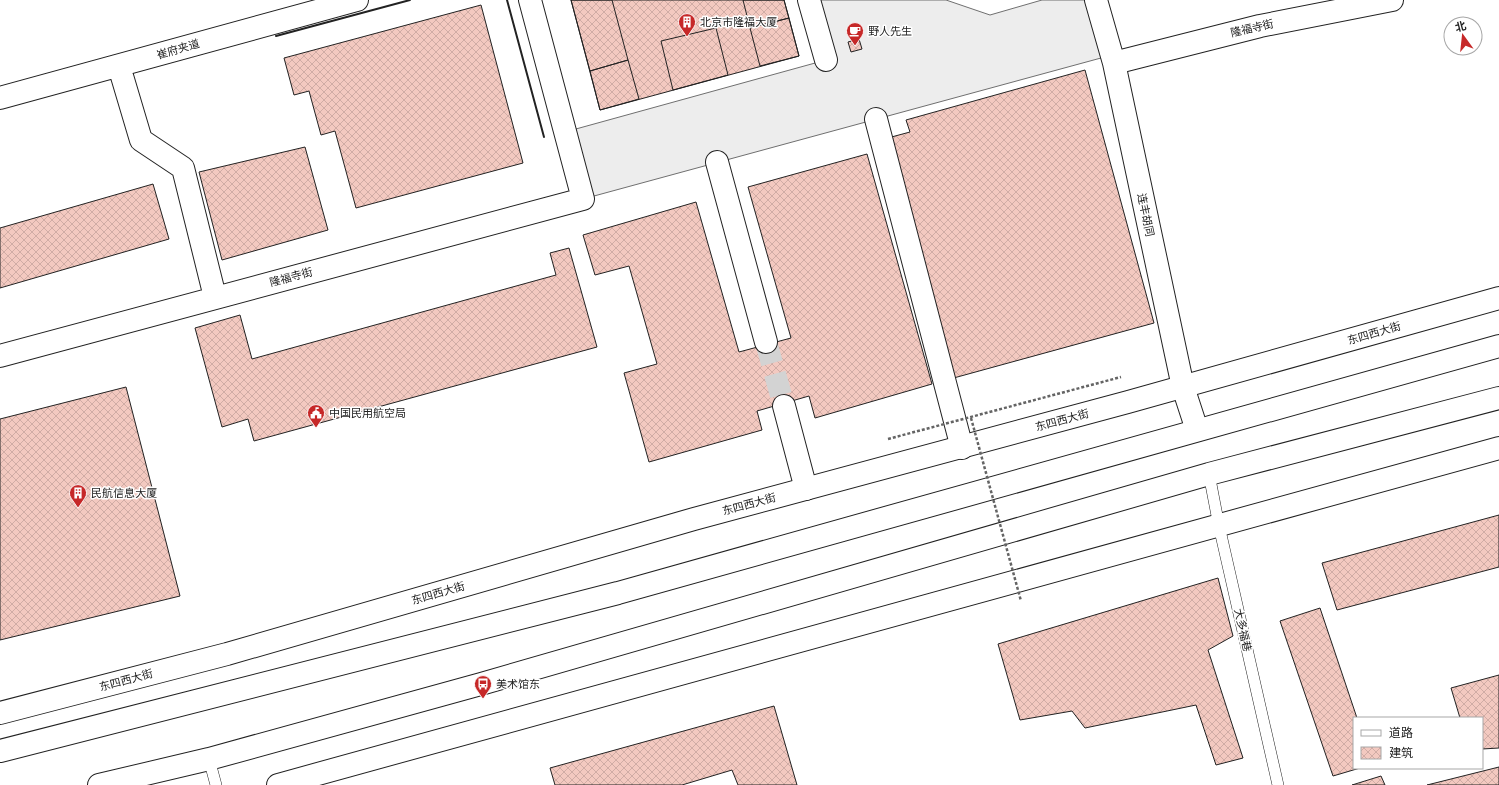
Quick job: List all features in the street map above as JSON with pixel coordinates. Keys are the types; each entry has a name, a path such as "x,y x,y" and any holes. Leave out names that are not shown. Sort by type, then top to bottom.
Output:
{"street":[{"name":"崔府夹道","path":"0,98 357,0"},
{"name":"隆福寺街","path":"0,356 583,199 530,0"},
{"path":"809,0 826,60"},
{"name":"连丰胡同","path":"1096,0 1114,62 1183,387 1196,430"},
{"name":"隆福寺街","path":"1114,62 1260,26 1392,0"},
{"path":"119,66 141,140 183,168 215,297"},
{"path":"876,119 962,448"},
{"path":"717,162 766,342"},
{"name":"东四西大街","path":"0,713 227,654 694,519 962,448 1499,298"},
{"path":"0,751 610,595 1499,346"},
{"path":"99,785 209,760 616,646 1208,474 1499,398"},
{"path":"784,406 806,489"},
{"path":"278,785 1499,448"}],"lane":[{"name":"大多福巷","path":"1208,474 1278,785"},
{"path":"209,760 216,785"}],"path":[{"path":"888,439 1121,377"},
{"path":"971,418 1021,601"}],"shaded area":[{"path":"821,0 946,0 990,15 1042,0 1096,0 1112,55 583,199 565,132 826,60 810,3"}],"building":[{"name":"北京市隆福大厦","path":"571,0 784,0 799,56 600,110"},
{"path":"571,0 612,0 628,60 590,71"},
{"path":"743,0 784,0 789,18 750,28"},
{"path":"481,5 523,163 356,208 335,131 321,135 309,91 294,95 284,58"},
{"path":"789,18 799,56 760,66 750,28"},
{"path":"716,28 728,75 673,90 661,41"},
{"name":"野人先生","path":"859,39 862,49 851,52 848,42"},
{"path":"628,60 639,99 600,110 590,71"},
{"path":"1085,70 1154,323 950,379 884,139 910,132 906,120"},
{"path":"305,147 328,230 222,260 199,172"},
{"path":"867,154 932,384 815,418 809,396 757,411 762,430 649,462 624,373 657,364 629,266 595,275 583,235 696,202 739,352 791,338 748,187"},
{"path":"153,184 169,239 0,288 0,228"},
{"path":"569,248 597,347 254,441 248,419 222,427 195,328 240,315 252,359 556,275 550,253"},
{"name":"民航信息大厦","path":"126,387 180,596 0,640 0,419"},
{"path":"1499,515 1499,567 1337,610 1322,563"},
{"path":"1218,578 1233,636 1208,650 1243,758 1216,765 1196,705 1085,728 1072,711 1020,720 998,644"},
{"path":"1320,608 1357,717 1353,717 1353,769 1357,769 1333,776 1280,621"},
{"path":"1499,675 1499,748 1483,749 1483,717 1460,717 1451,688"},
{"path":"774,706 797,785 738,785 732,770 682,785 555,785 550,768"},
{"path":"1499,767 1499,785 1427,785"},
{"path":"1381,776 1385,785 1352,785"}],"tunnel":[{"path":"766,342 784,406"}],"wall":[{"path":"276,36 410,0"},
{"path":"507,0 544,137"}],"place":[{"name":"北京市隆福大厦","path":"687,37"},
{"name":"野人先生","path":"855,46"},
{"name":"中国民用航空局","path":"316,428"},
{"name":"民航信息大厦","path":"78,508"},
{"name":"美术馆东","path":"483,699"}]}
